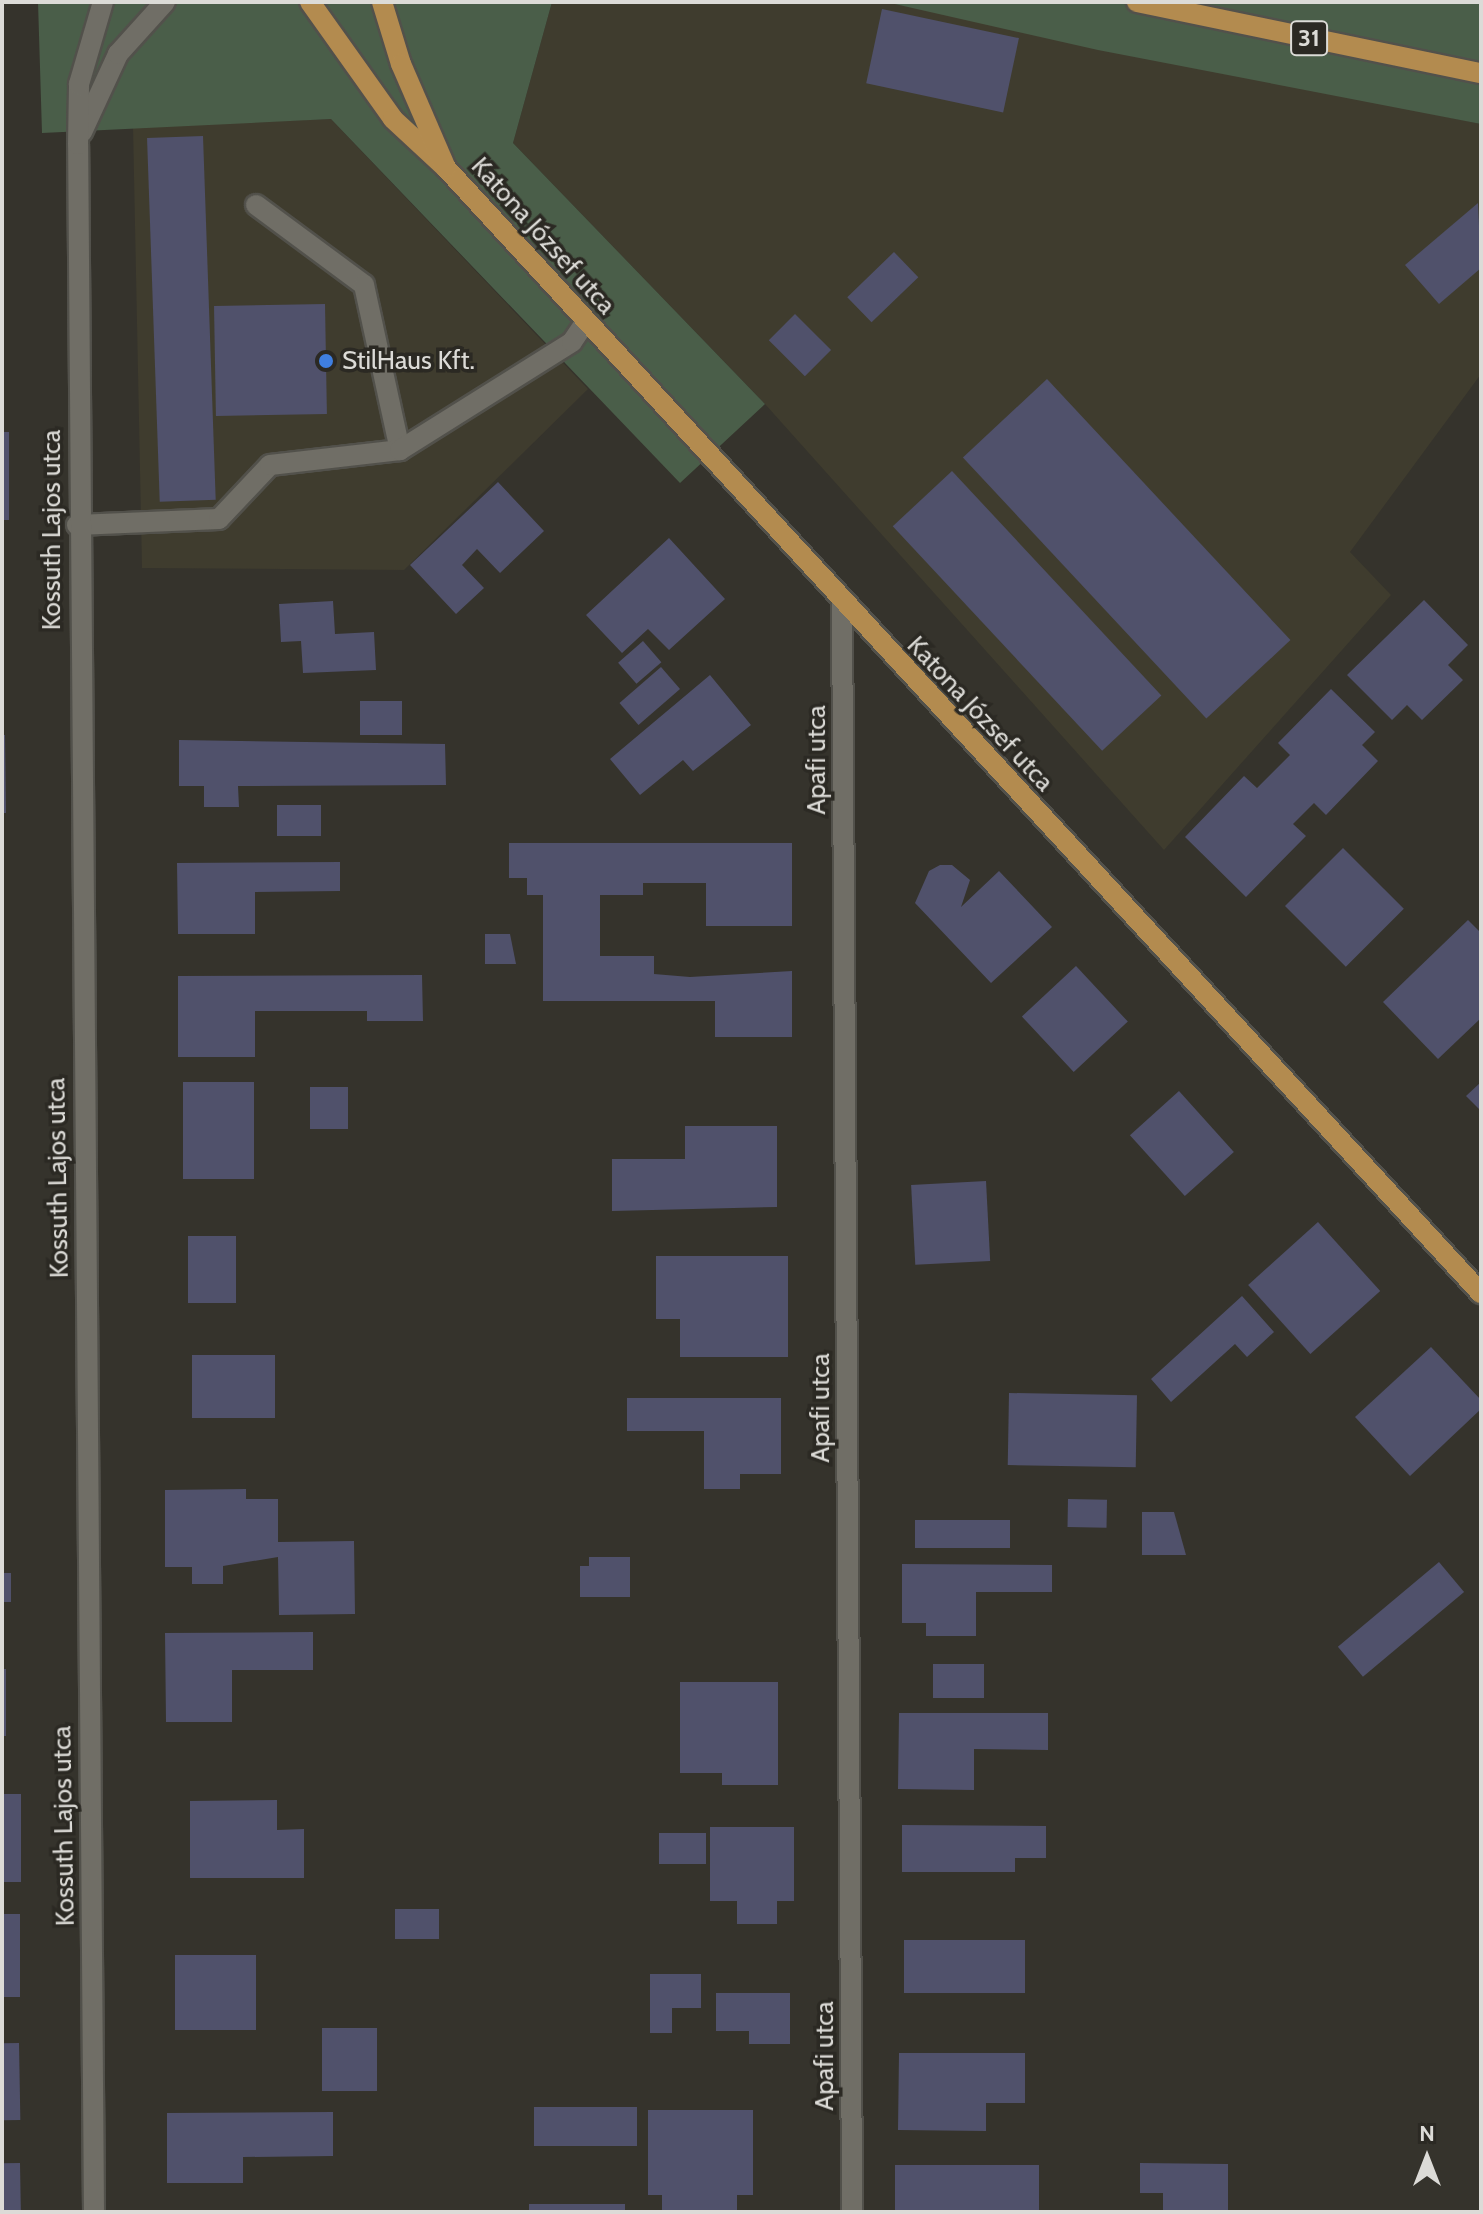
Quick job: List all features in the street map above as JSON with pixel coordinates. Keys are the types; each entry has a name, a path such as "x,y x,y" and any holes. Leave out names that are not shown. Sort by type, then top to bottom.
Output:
{"main road":[{"name":"Katona József utca","path":"310,2 393,119 446,168 842,603 1481,1293"},
{"name":"Katona József utca","path":"382,2 401,64 446,168"},
{"name":"31","path":"1137,2 1481,73"}],"street":[{"name":"Kossuth Lajos utca","path":"94,2212 77,525 78,144 79,84 103,2"},
{"name":"Kossuth Lajos utca","path":"78,144 118,54 165,2"},
{"path":"256,205 364,285 400,450"},
{"path":"77,525 219,519 270,465 400,450 572,342 586,321"},
{"name":"Apafi utca","path":"842,603 852,2212"}],"shaded area":[{"path":"552,2 886,2 1481,124 1481,374 1350,552 1391,595 1164,850 765,404 513,143"},
{"path":"331,119 588,389 404,570 142,568 133,127"}],"green space":[{"path":"38,2 552,2 513,143 765,404 680,483 331,119 42,133"},
{"path":"886,2 1481,2 1481,124 1098,50"}],"building":[{"path":"882,9 1019,38 1003,112 866,83"},
{"path":"203,136 216,500 160,502 147,138"},
{"path":"1478,203 1481,268 1439,304 1405,265"},
{"path":"894,252 918,277 872,322 847,297"},
{"path":"325,304 327,414 216,416 214,306"},
{"path":"795,314 831,350 805,376 769,340"},
{"path":"1047,379 1290,640 1206,719 963,457"},
{"path":"2,432 9,432 9,520 2,520"},
{"path":"952,471 1161,696 1102,751 893,526"},
{"path":"498,482 544,531 500,573 477,549 462,565 484,588 456,614 410,565"},
{"path":"669,538 725,599 669,650 648,629 622,653 586,615"},
{"path":"1424,600 1468,645 1448,665 1463,680 1422,720 1407,705 1392,720 1347,675"},
{"path":"333,601 335,634 374,632 376,670 303,673 301,641 281,642 279,604"},
{"path":"643,641 661,662 636,684 618,663"},
{"path":"661,667 680,689 639,725 619,703"},
{"path":"710,675 751,725 693,771 683,760 640,795 610,759"},
{"path":"1331,689 1375,732 1362,745 1378,761 1326,815 1314,803 1293,824 1306,836 1246,897 1185,837 1244,776 1257,788 1290,755 1278,743"},
{"path":"360,701 402,701 402,735 360,735"},
{"path":"2,735 5,735 6,813 2,813"},
{"path":"179,740 445,744 446,785 238,786 239,807 204,807 204,786 179,786"},
{"path":"277,805 321,805 321,836 277,836"},
{"path":"509,843 792,843 792,926 706,926 706,883 643,883 643,895 600,895 600,956 654,956 654,974 690,977 792,971 792,1037 715,1037 715,1001 543,1001 543,895 527,895 527,878 509,878"},
{"path":"1343,848 1404,909 1346,967 1285,906"},
{"path":"340,862 340,891 255,892 255,934 178,934 177,863"},
{"path":"940,865 952,865 970,880 961,907 999,871 1052,927 991,983 915,903 929,871"},
{"path":"1468,920 1481,933 1481,1018 1438,1059 1383,1002"},
{"path":"485,934 510,934 516,964 485,964"},
{"path":"1076,966 1128,1022 1074,1072 1022,1016"},
{"path":"422,975 423,1021 367,1021 367,1011 255,1011 255,1057 178,1057 178,976"},
{"path":"183,1082 254,1082 254,1179 183,1179"},
{"path":"1481,1082 1481,1111 1466,1096"},
{"path":"310,1087 348,1087 348,1129 310,1129"},
{"path":"1179,1091 1234,1152 1185,1196 1130,1135"},
{"path":"685,1126 777,1126 777,1207 612,1211 612,1159 685,1159"},
{"path":"986,1181 990,1261 915,1265 911,1185"},
{"path":"1318,1222 1380,1291 1310,1354 1248,1285"},
{"path":"188,1236 236,1236 236,1303 188,1303"},
{"path":"656,1256 788,1256 788,1357 680,1357 680,1319 656,1319"},
{"path":"1242,1296 1274,1332 1247,1357 1235,1344 1171,1402 1151,1379"},
{"path":"1431,1347 1481,1400 1481,1409 1410,1476 1355,1417"},
{"path":"192,1355 275,1355 275,1418 192,1418"},
{"path":"1009,1393 1137,1395 1136,1467 1008,1465"},
{"path":"627,1398 781,1398 781,1474 740,1474 740,1489 704,1489 704,1431 627,1431"},
{"path":"246,1489 246,1499 278,1499 278,1542 354,1541 355,1614 279,1615 278,1557 223,1566 223,1584 192,1584 192,1567 165,1567 165,1490"},
{"path":"1068,1499 1107,1500 1107,1528 1068,1527"},
{"path":"1142,1512 1174,1512 1186,1555 1142,1555"},
{"path":"915,1520 1010,1520 1010,1548 915,1548"},
{"path":"589,1557 630,1557 630,1597 580,1597 580,1566 589,1566"},
{"path":"1439,1562 1464,1592 1363,1677 1338,1647"},
{"path":"902,1564 1052,1565 1052,1592 976,1592 976,1636 926,1636 926,1623 902,1623"},
{"path":"2,1573 11,1573 11,1602 2,1602"},
{"path":"313,1632 313,1670 232,1670 232,1722 166,1722 165,1633"},
{"path":"933,1664 984,1664 984,1698 933,1698"},
{"path":"2,1669 6,1669 6,1736 2,1736"},
{"path":"680,1682 778,1682 778,1785 722,1785 722,1773 680,1773"},
{"path":"899,1713 1048,1713 1048,1750 974,1749 974,1790 898,1789"},
{"path":"2,1794 21,1794 21,1882 2,1882"},
{"path":"277,1800 277,1830 304,1829 304,1878 190,1878 190,1801"},
{"path":"902,1825 1046,1826 1046,1858 1015,1858 1015,1872 902,1872"},
{"path":"710,1827 794,1827 794,1901 777,1901 777,1924 737,1924 737,1901 710,1901"},
{"path":"659,1833 706,1833 706,1864 659,1864"},
{"path":"395,1909 439,1909 439,1939 395,1939"},
{"path":"2,1914 20,1914 20,1997 2,1997"},
{"path":"904,1940 1025,1940 1025,1993 904,1993"},
{"path":"175,1955 256,1955 256,2030 175,2030"},
{"path":"650,1974 701,1974 701,2008 672,2008 672,2033 650,2033"},
{"path":"716,1993 790,1993 790,2044 749,2044 749,2031 716,2031"},
{"path":"322,2028 377,2028 377,2091 322,2091"},
{"path":"2,2043 19,2043 20,2120 3,2120"},
{"path":"899,2053 1025,2053 1025,2103 986,2103 986,2131 898,2130"},
{"path":"534,2107 637,2107 637,2146 534,2146"},
{"path":"648,2110 753,2110 753,2195 737,2195 737,2212 662,2212 662,2195 648,2195"},
{"path":"333,2112 333,2156 243,2157 243,2183 167,2183 167,2113"},
{"path":"2,2163 20,2163 21,2212 3,2212"},
{"path":"1140,2163 1228,2164 1228,2212 1163,2212 1163,2193 1140,2193"},
{"path":"895,2165 1039,2165 1039,2212 895,2212"},
{"path":"529,2204 625,2204 625,2212 529,2212"}],"place":[{"name":"StilHaus Kft.","path":"326,361"}]}
